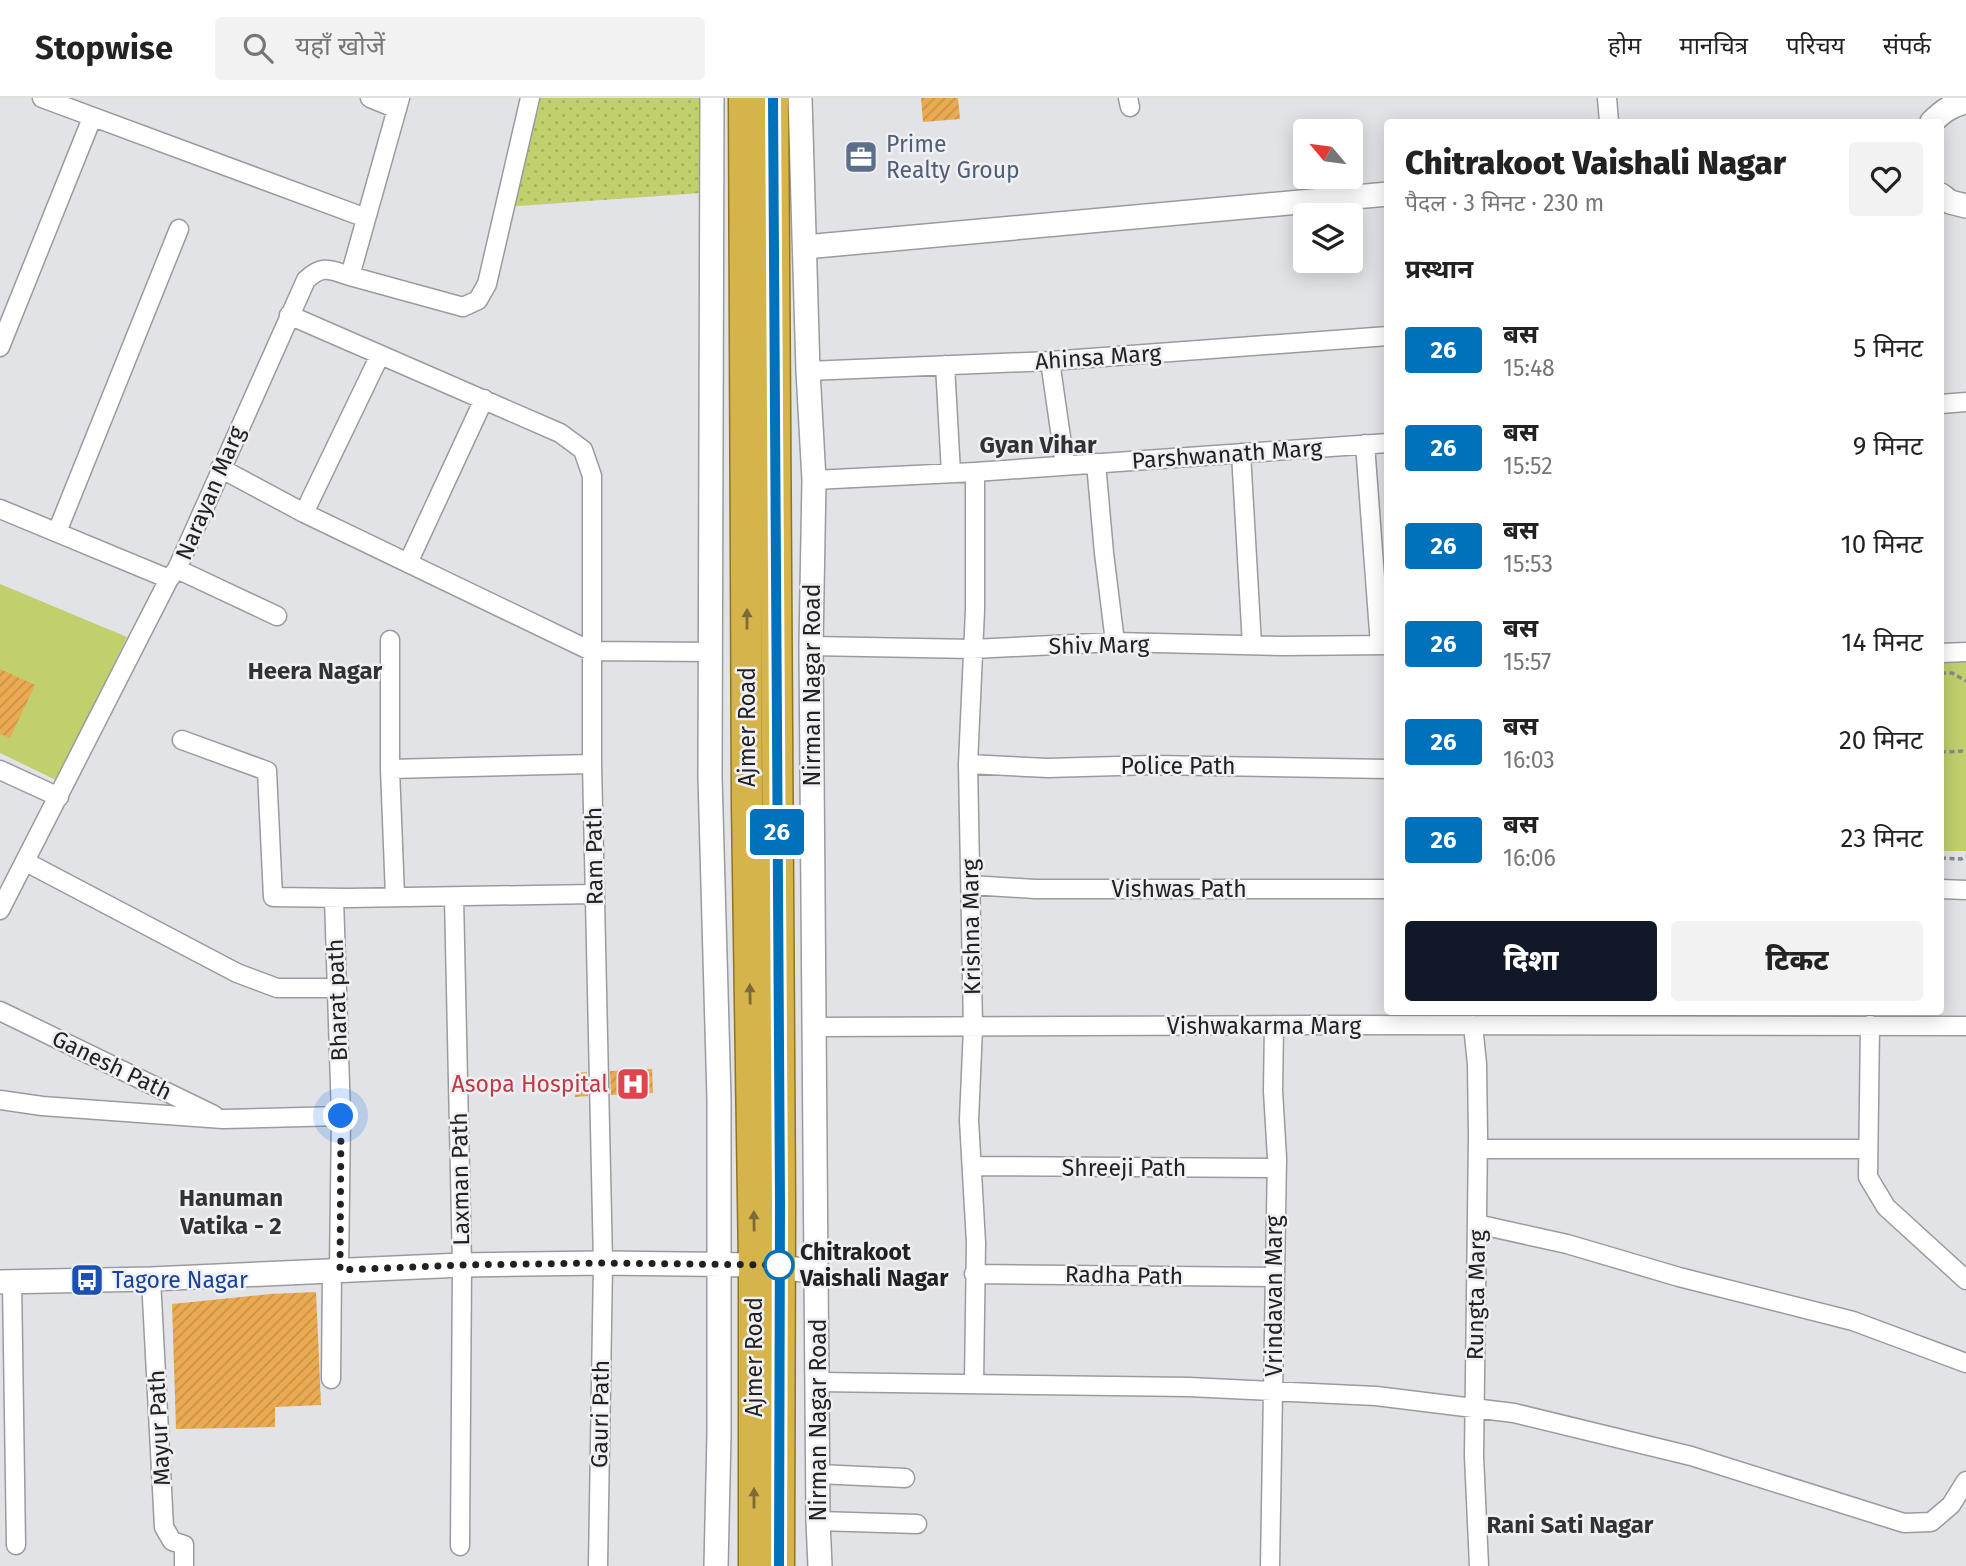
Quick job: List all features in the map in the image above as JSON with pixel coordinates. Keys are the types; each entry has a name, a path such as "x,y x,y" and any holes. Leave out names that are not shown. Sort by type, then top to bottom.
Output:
{"highway":[{"name":"Ajmer Road","path":"744,98 747,806 767,1266 779,1382 779,1566"},
{"name":"Ajmer Road","path":"754,1566 767,1266 774,98"}],"street":[{"path":"42,98 366,218"},
{"path":"370,98 399,103 350,276 463,307 478,300 487,284 530,98"},
{"path":"712,98 710,777 719,1099 716,1566"},
{"name":"Nirman Nagar Road","path":"800,98 814,480 811,646 820,1566"},
{"path":"1607,98 1609,119"},
{"path":"1935,119 1960,101"},
{"path":"0,348 92,118"},
{"path":"805,247 1384,194"},
{"path":"1944,197 1965,211"},
{"path":"57,532 179,229"},
{"name":"Narayan Marg","path":"0,910 6,886 26,862 173,574 306,279 315,271 327,269 350,276"},
{"path":"289,315 484,399 408,563"},
{"name":"Ahinsa Marg","path":"808,371 1050,361 1384,336"},
{"path":"304,513 380,355"},
{"path":"1050,361 1065,465"},
{"path":"945,365 951,473"},
{"name":"Ram Path","path":"484,399 560,433 583,450 592,476 592,764 603,1263"},
{"path":"1944,404 1966,402"},
{"name":"Parshwanath Marg","path":"814,480 975,472 1384,443"},
{"path":"1365,444 1384,645"},
{"path":"1241,453 1252,645"},
{"path":"1096,463 1115,642"},
{"path":"220,468 304,513 591,652 711,652"},
{"name":"Krishna Marg","path":"974,1383 976,1243 969,1120 973,1028 968,764 973,649 975,472"},
{"path":"0,509 276,616"},
{"path":"390,640 390,769 395,896"},
{"name":"Shiv Marg","path":"811,646 973,649 1115,642 1384,645"},
{"path":"1944,653 1966,652"},
{"path":"183,740 267,771 273,897 594,894"},
{"path":"390,769 592,764"},
{"name":"Police Path","path":"968,764 1048,768 1153,765 1384,769"},
{"path":"0,770 59,797"},
{"path":"26,862 237,974 277,988 335,988"},
{"name":"Vishwas Path","path":"971,886 1048,889 1384,889"},
{"path":"1944,889 1966,890"},
{"name":"Laxman Path","path":"454,897 461,1265 460,1546"},
{"name":"Bharat path","path":"331,1380 341,1116 334,898"},
{"name":"Ganesh Path","path":"0,1012 223,1119"},
{"name":"Vishwakarma Marg","path":"814,1027 1473,1025 1755,1018 1870,1026 1966,1026"},
{"name":"Vrindavan Marg","path":"1270,1566 1276,1168 1274,1025"},
{"name":"Rungta Marg","path":"1473,1025 1478,1064 1474,1456 1479,1566"},
{"path":"1870,1026 1868,1177 1886,1208 1966,1280"},
{"path":"0,1100 42,1106 223,1119 341,1116"},
{"path":"1478,1149 1868,1149"},
{"name":"Shreeji Path","path":"972,1166 1276,1168"},
{"path":"1477,1224 1567,1244 1679,1277 1853,1321 1966,1363"},
{"path":"16,1545 6,1281 151,1279 461,1265 603,1263 767,1266 817,1272"},
{"name":"Gauri Path","path":"598,1566 603,1263"},
{"name":"Radha Path","path":"974,1274 1274,1277"},
{"name":"Mayur Path","path":"151,1279 164,1527 172,1541 184,1545 184,1566"},
{"path":"779,1382 974,1383 1274,1391 1376,1396 1475,1408 1514,1413 1691,1456 1904,1523 1931,1522 1951,1505 1966,1481"},
{"path":"818,1474 905,1478"},
{"path":"818,1521 917,1524"}],"path":[{"path":"1944,673 1952,673 1966,681"},
{"path":"1944,752 1966,751"},
{"path":"1944,858 1961,859 1966,856"}],"green space":[{"path":"531,98 706,98 701,193 504,207"},
{"path":"0,584 127,637 58,781 0,753"},
{"path":"1966,658 1966,851 1944,851 1944,660"}],"building":[{"path":"921,98 958,98 960,119 923,122"},
{"path":"0,669 35,685 10,738 0,734"},
{"path":"652,1069 653,1093 611,1095 610,1071"},
{"path":"587,1072 588,1096 575,1097 574,1073"},
{"path":"316,1292 321,1405 275,1407 275,1427 176,1429 172,1304"}],"bus line":[{"name":"26","path":"773,98 780,1203 779,1566"}],"place":[{"name":"Prime Realty Group","path":"861,157"},
{"name":"Asopa Hospital","path":"633,1084"},
{"name":"Chitrakoot Vaishali Nagar","path":"779,1265"},
{"name":"Tagore Nagar","path":"87,1280"}],"district":[{"name":"Gyan Vihar","path":"1038,445"},
{"name":"Heera Nagar","path":"315,671"},
{"name":"Hanuman Vatika - 2","path":"231,1212"},
{"name":"Rani Sati Nagar","path":"1570,1525"}],"route":[{"path":"341,1116 340,1270 603,1263 779,1265"}]}
